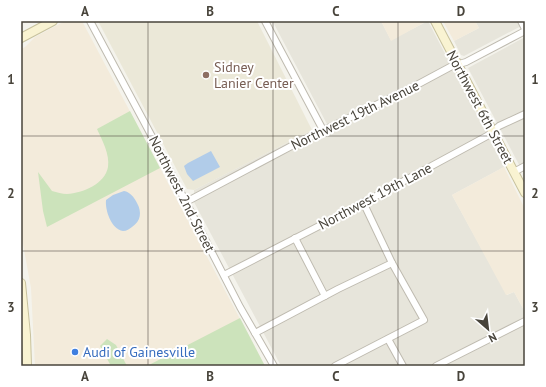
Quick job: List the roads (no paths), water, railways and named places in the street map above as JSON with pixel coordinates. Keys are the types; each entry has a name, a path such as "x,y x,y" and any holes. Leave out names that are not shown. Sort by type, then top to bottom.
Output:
{"main road":[{"path":"21,38 53,21"},
{"name":"Northwest 6th Street","path":"435,21 525,193"},
{"path":"21,283 26,335 27,366"}],"street":[{"name":"Northwest 2nd Street","path":"90,21 224,275 274,366"},
{"path":"265,21 323,130"},
{"path":"521,21 525,30"},
{"name":"Northwest 19th Avenue","path":"186,202 323,130 458,64 466,62 525,30"},
{"name":"Northwest 19th Lane","path":"224,275 487,136 499,126 525,114"},
{"path":"514,172 525,166"},
{"path":"335,366 424,320 392,263 363,202"},
{"path":"295,238 325,296"},
{"path":"255,333 392,263"},
{"path":"436,366 525,321"},
{"path":"388,339 403,366"}],"water":[{"path":"211,151 220,167 193,181 187,174 184,166"},
{"path":"124,191 135,199 139,206 140,213 139,219 135,225 126,231 119,230 112,223 106,204 106,200 113,195"}],"place":[{"name":"Sidney Lanier Center","path":"206,75"},
{"name":"Audi of Gainesville","path":"75,352"}]}
